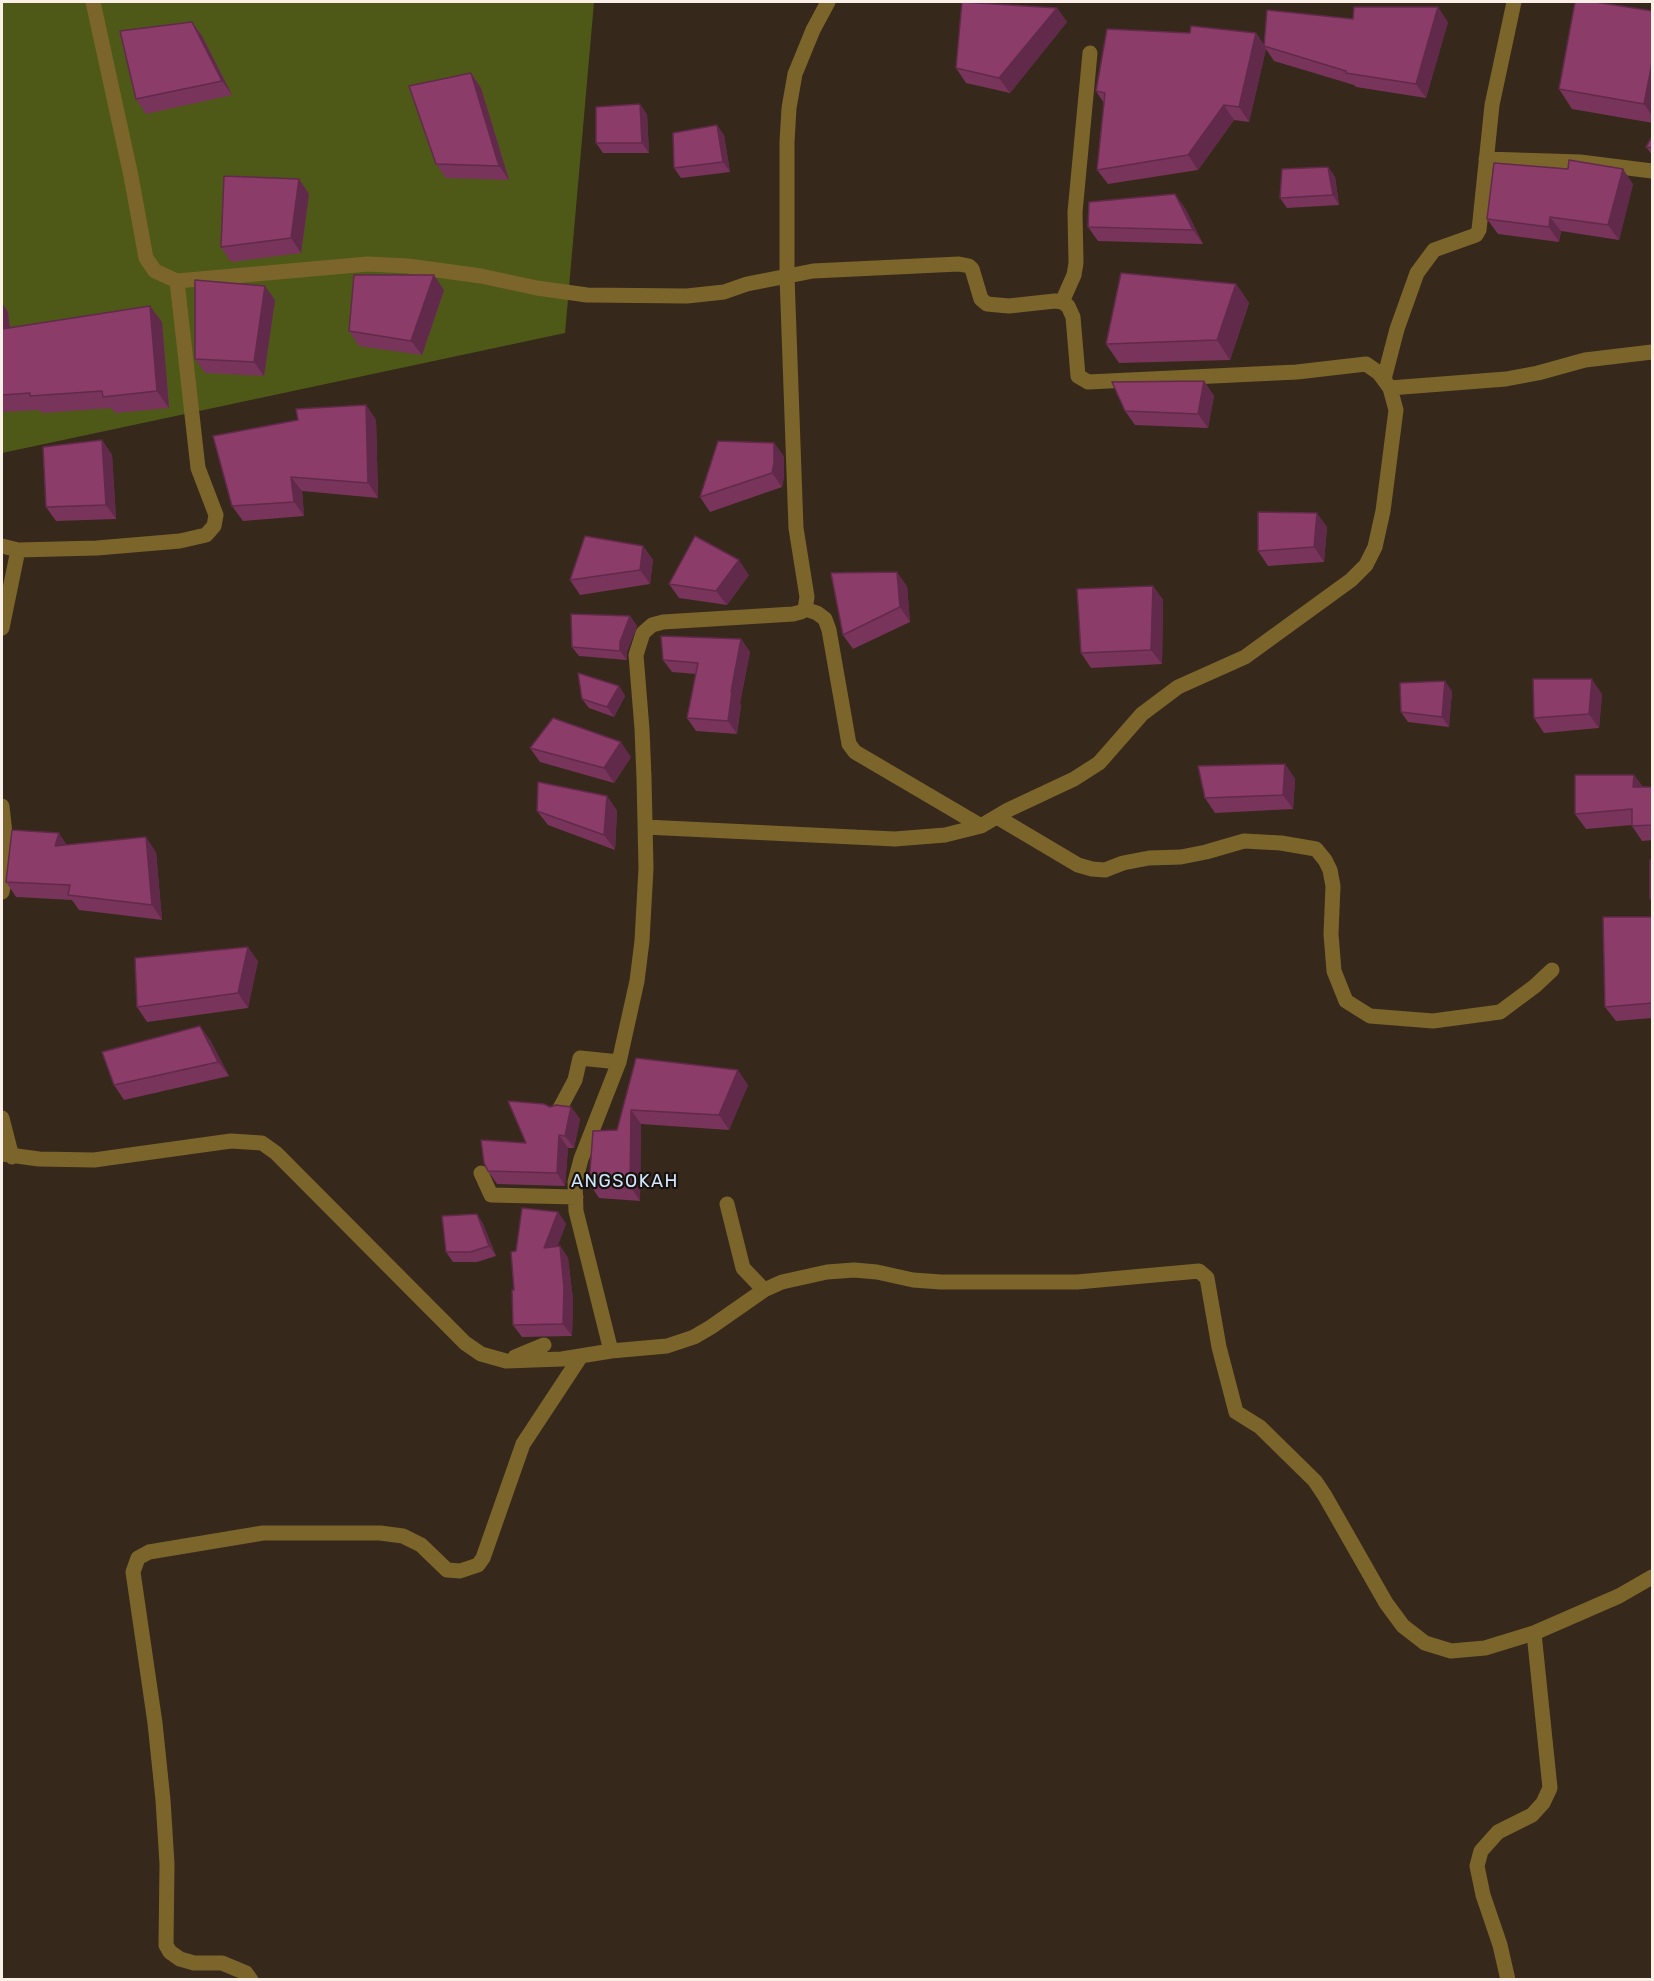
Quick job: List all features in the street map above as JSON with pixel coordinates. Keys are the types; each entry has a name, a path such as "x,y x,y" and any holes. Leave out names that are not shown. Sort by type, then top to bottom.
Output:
{"street":[{"path":"93,2 131,176 146,258 156,272 177,281 368,264 408,266 481,276 537,288 587,295 687,296 724,292 747,284 838,268 959,264 972,269 981,299 987,304 1009,306 1062,302 1071,310 1074,317 1078,376 1088,382 1297,372 1366,364 1373,367 1387,383 1396,410 1383,511 1375,547 1366,565 1351,580 1245,657 1178,687 1142,714 1099,763 1074,780 981,826 945,835 895,839 645,827"},
{"path":"805,609 807,597 796,528 787,276 789,108 795,74 813,30 828,2"},
{"path":"1387,383 1397,329 1417,273 1434,250 1476,235 1479,231 1492,105 1514,2"},
{"path":"1062,302 1074,275 1076,263 1075,212 1090,53"},
{"path":"1486,159 1580,162 1653,171"},
{"path":"2,546 18,550 146,545 180,541 206,535 211,531 216,515 198,468 177,281"},
{"path":"1387,383 1506,379 1585,360 1653,352"},
{"path":"2,628 18,550"},
{"path":"611,1351 576,1211 575,1182 581,1159 619,1062 637,981 642,941 646,868 642,729 636,655 638,642 643,633 652,625 663,621 793,614 805,609 817,612 825,619 829,630 849,744 855,752 981,826"},
{"path":"2,806 8,861 2,892"},
{"path":"996,817 1078,865 1098,870 1149,858 1181,857 1244,841 1281,843 1316,849 1330,870 1333,886 1331,934 1334,971 1346,1001 1370,1016 1433,1021 1500,1012 1552,970"},
{"path":"559,1110 575,1080 580,1058 619,1062"},
{"path":"2,1118 7,1155 94,1160 231,1141 262,1143 276,1153 465,1343 481,1354 506,1361 562,1359 611,1351 667,1346 694,1337 764,1290 806,1276 854,1270 877,1272 913,1280 941,1282 1077,1282 1199,1271 1208,1278 1219,1347 1236,1412 1260,1427 1315,1481 1386,1603 1403,1626 1425,1643 1451,1651 1485,1648 1534,1633 1619,1596 1653,1577"},
{"path":"481,1173 491,1195 576,1197"},
{"path":"727,1203 743,1268 764,1290"},
{"path":"506,1361 544,1345"},
{"path":"251,1980 246,1973 222,1963 194,1963 180,1959 170,1952 166,1945 167,1864 163,1800 155,1723 133,1572 138,1558 149,1551 263,1533 380,1533 404,1536 421,1545 447,1570 460,1570 478,1565 483,1558 523,1444 581,1356"},
{"path":"1508,1980 1500,1946 1483,1895 1477,1866 1481,1851 1498,1832 1532,1815 1543,1803 1550,1788 1534,1633"}],"green space":[{"path":"2,2 594,2 565,333 2,453"}],"building":[{"path":"962,2 1057,8 999,78 956,68"},
{"path":"1575,2 1595,2 1653,11 1653,58 1644,104 1559,89"},
{"path":"1354,7 1438,7 1416,84 1346,73 1346,71 1264,46 1267,10 1353,19"},
{"path":"192,22 222,81 136,99 120,31"},
{"path":"1191,26 1256,33 1239,107 1224,105 1188,155 1097,170 1105,93 1096,91 1107,29 1190,33"},
{"path":"471,73 499,166 436,164 409,86"},
{"path":"640,104 642,143 596,143 596,107"},
{"path":"717,125 723,162 674,168 673,133"},
{"path":"1653,135 1653,148 1646,147"},
{"path":"1569,160 1623,169 1608,225 1550,217 1549,227 1487,219 1494,163 1568,169"},
{"path":"1328,167 1333,195 1280,198 1282,169"},
{"path":"224,176 299,179 291,238 221,247"},
{"path":"1175,194 1193,230 1088,227 1089,202"},
{"path":"1121,273 1236,284 1217,340 1106,344"},
{"path":"354,275 434,275 411,341 349,331"},
{"path":"195,280 265,286 254,362 195,359"},
{"path":"150,306 157,391 103,397 102,391 30,396 30,393 2,395 2,329"},
{"path":"1204,381 1198,414 1125,411 1112,382"},
{"path":"366,405 368,483 291,477 294,502 232,506 213,436 298,420 296,409"},
{"path":"102,440 106,505 46,507 43,447"},
{"path":"718,441 774,443 772,473 700,497"},
{"path":"1258,512 1317,513 1314,547 1258,551"},
{"path":"585,536 643,546 640,570 570,580"},
{"path":"695,536 739,560 716,591 669,584"},
{"path":"897,572 900,607 843,635 831,573"},
{"path":"1153,586 1151,650 1081,653 1077,589"},
{"path":"571,614 630,616 620,642 620,651 572,647"},
{"path":"661,636 741,639 728,721 687,718 698,663 663,660"},
{"path":"578,673 619,686 607,707 582,699"},
{"path":"1533,679 1592,679 1589,714 1534,718"},
{"path":"1445,681 1442,717 1401,712 1400,683"},
{"path":"553,718 621,742 604,768 530,748"},
{"path":"1285,764 1283,795 1205,798 1198,766"},
{"path":"1575,775 1634,775 1633,787 1653,787 1653,825 1632,826 1632,809 1575,814"},
{"path":"538,782 607,796 604,835 537,811"},
{"path":"12,830 59,833 55,846 146,837 152,905 68,895 70,885 6,882"},
{"path":"1650,860 1653,860 1653,899 1650,899"},
{"path":"1603,917 1653,917 1653,1003 1605,1007"},
{"path":"248,947 238,993 137,1007 135,958"},
{"path":"200,1026 218,1062 114,1085 102,1052"},
{"path":"636,1058 738,1070 719,1115 631,1110 630,1186 589,1183 593,1131 617,1130"},
{"path":"508,1101 544,1104 550,1107 556,1105 571,1107 565,1136 559,1135 557,1173 488,1171 484,1163 481,1140 526,1143"},
{"path":"522,1208 558,1212 544,1248 560,1246 564,1288 563,1324 513,1325 512,1290 514,1290 511,1252 516,1251"},
{"path":"477,1214 489,1246 470,1252 446,1252 442,1216"}],"district":[{"name":"ANGSOKAH","path":"625,1182"}]}
